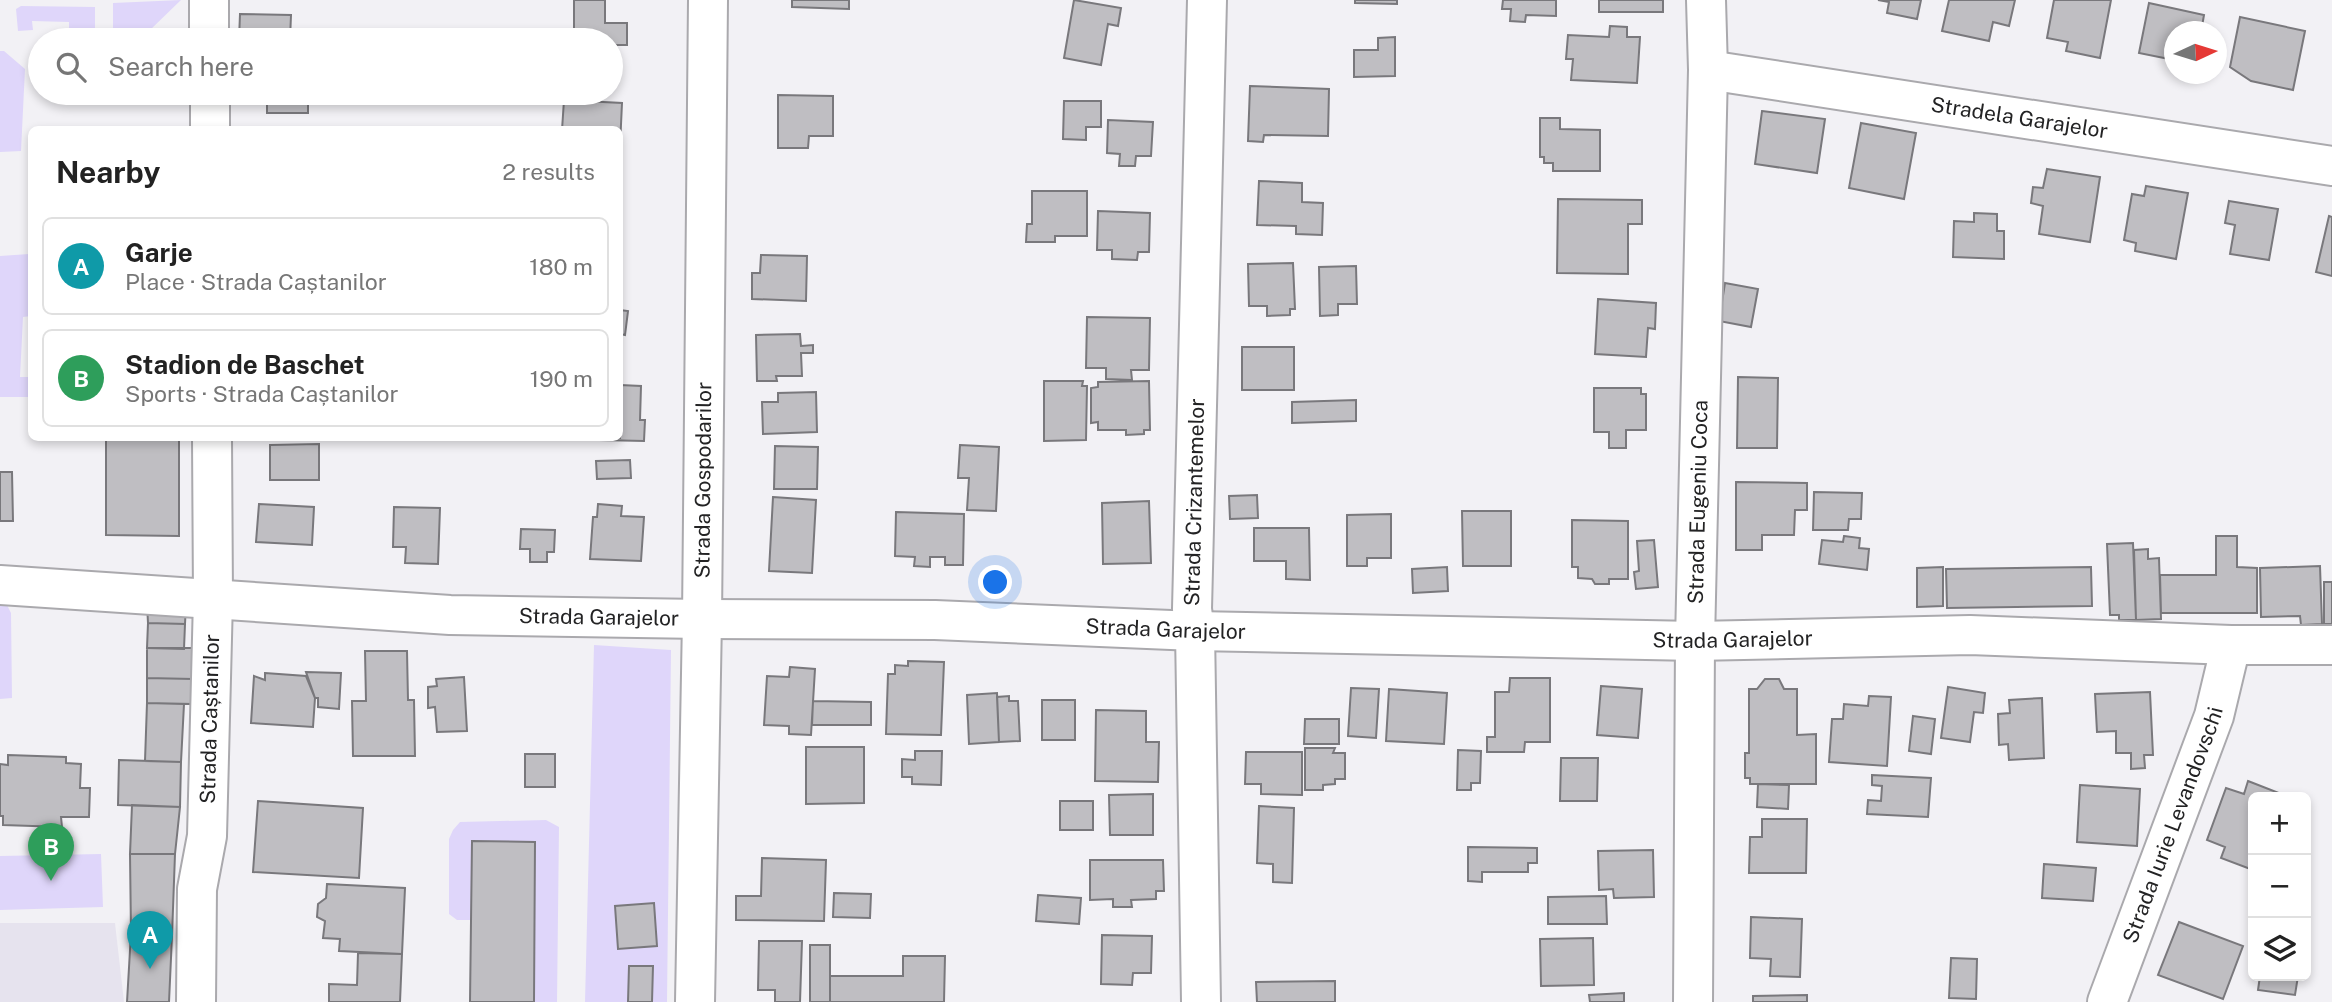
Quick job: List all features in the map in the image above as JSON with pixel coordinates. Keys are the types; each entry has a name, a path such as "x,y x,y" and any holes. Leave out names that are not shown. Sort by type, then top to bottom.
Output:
{"street":[{"path":"209,0 209,28"},
{"name":"Strada Gospodarilor","path":"695,1002 708,0"},
{"name":"Strada Crizantemelor","path":"1201,1002 1195,631 1192,609 1207,0"},
{"name":"Strada Eugeniu Coca","path":"1693,1002 1695,641 1708,70 1706,0"},
{"name":"Stradela Garajelor","path":"1708,70 2332,166"},
{"path":"210,105 210,126"},
{"name":"Strada Caștanilor","path":"196,1002 197,889 207,836 213,599 212,441"},
{"name":"Strada Garajelor","path":"0,585 450,615 935,620 1195,631 1695,641 1970,635 2231,645 2332,645"},
{"name":"Strada Iurie Levandovschi","path":"2108,1002 2214,716 2231,645"}],"shaded area":[{"path":"181,0 152,28 113,28 113,3"},
{"path":"21,6 95,7 95,28 69,28 69,22 32,21 33,28 18,31 16,9"},
{"path":"0,51 4,51 25,69 21,151 0,152"},
{"path":"28,254 28,316 23,317 20,377 28,377 28,397 0,397 0,256"},
{"path":"0,599 4,599 11,613 12,698 0,699"},
{"path":"594,645 671,650 667,1002 585,1002"},
{"path":"546,820 559,827 557,1002 534,1002 535,842 472,841 471,920 457,920 449,914 449,839 460,822"},
{"path":"101,854 103,907 0,910 0,856"},
{"path":"0,923 115,923 124,1002 0,1002"}],"building":[{"path":"574,0 605,0 605,23 627,23 627,45 623,45 623,28 574,28"},
{"path":"792,0 849,0 849,9 792,7"},
{"path":"1074,0 1121,8 1118,26 1108,24 1101,65 1064,58"},
{"path":"1355,0 1397,0 1397,4 1355,3"},
{"path":"1503,0 1556,0 1556,16 1526,15 1525,22 1510,21 1511,9 1502,9"},
{"path":"1599,0 1663,0 1663,12 1599,12"},
{"path":"1878,0 1921,0 1917,19 1887,13 1889,2"},
{"path":"1949,0 2015,0 2009,26 1993,22 1989,41 1942,31"},
{"path":"2054,0 2111,0 2100,58 2066,51 2068,42 2047,38"},
{"path":"2149,3 2204,15 2203,21 2164,21 2164,58 2139,53"},
{"path":"240,14 291,15 290,28 239,28"},
{"path":"2240,17 2305,31 2293,90 2251,81 2230,67"},
{"path":"1610,26 1627,27 1627,37 1640,37 1637,83 1571,80 1573,59 1566,59 1568,35 1609,37"},
{"path":"1395,37 1395,76 1354,77 1354,50 1378,50 1378,38"},
{"path":"1250,86 1329,89 1328,136 1264,135 1263,142 1248,141"},
{"path":"778,95 833,96 833,136 809,136 808,148 778,148"},
{"path":"1064,101 1101,101 1101,127 1086,127 1086,140 1063,139"},
{"path":"267,105 308,105 308,113 267,113"},
{"path":"564,105 622,105 621,126 562,126"},
{"path":"1762,111 1825,119 1817,173 1755,164"},
{"path":"1540,118 1560,118 1560,129 1600,130 1600,171 1553,171 1553,163 1544,163 1544,157 1540,157"},
{"path":"1108,120 1153,122 1151,156 1136,156 1135,166 1119,166 1120,154 1107,153"},
{"path":"1861,123 1916,133 1904,199 1849,188"},
{"path":"2047,169 2100,177 2090,242 2039,234 2043,206 2031,203 2033,187 2043,188"},
{"path":"1259,181 1302,183 1302,202 1323,203 1322,235 1296,234 1296,226 1257,225"},
{"path":"2146,186 2188,193 2176,259 2135,251 2136,243 2124,240 2132,194 2144,196"},
{"path":"1032,191 1087,191 1087,236 1055,236 1055,242 1026,242 1027,224 1032,224"},
{"path":"1558,199 1642,200 1642,224 1628,224 1628,274 1557,273"},
{"path":"2229,201 2278,209 2269,260 2230,254 2235,225 2225,223"},
{"path":"1098,211 1150,213 1149,252 1138,252 1137,260 1112,259 1112,250 1097,250"},
{"path":"1974,213 1997,214 1997,231 2004,231 2004,259 1953,257 1954,221 1974,222"},
{"path":"2329,216 2332,217 2332,276 2316,272"},
{"path":"761,255 807,256 806,301 752,299 752,273 760,273"},
{"path":"1293,263 1295,309 1290,309 1290,315 1267,316 1267,306 1249,306 1248,264"},
{"path":"1356,266 1357,304 1338,304 1338,315 1320,316 1319,267"},
{"path":"1725,283 1758,289 1751,327 1719,321"},
{"path":"1598,299 1656,303 1655,329 1648,328 1646,357 1595,354"},
{"path":"623,310 628,311 623,335"},
{"path":"1087,317 1150,318 1149,370 1131,370 1132,380 1106,379 1106,368 1086,368"},
{"path":"800,334 801,346 813,345 813,353 801,353 802,376 776,376 777,381 757,381 756,335"},
{"path":"1242,347 1294,347 1294,390 1242,390"},
{"path":"1738,377 1778,378 1777,448 1737,448"},
{"path":"1044,381 1083,381 1082,386 1087,386 1086,440 1044,441"},
{"path":"1149,381 1150,430 1144,430 1144,434 1126,435 1126,430 1098,430 1098,422 1091,423 1091,388 1098,387 1098,382"},
{"path":"623,385 641,386 640,420 645,420 644,441 623,441"},
{"path":"1594,388 1641,388 1641,394 1646,394 1646,430 1626,430 1626,448 1609,448 1609,432 1594,432"},
{"path":"816,392 817,432 763,434 762,402 778,402 778,393"},
{"path":"1356,400 1356,421 1292,423 1292,402"},
{"path":"106,441 179,441 179,536 106,535"},
{"path":"319,444 319,480 270,480 270,445"},
{"path":"960,445 999,447 996,511 967,510 969,478 958,478"},
{"path":"775,446 818,447 817,489 774,489"},
{"path":"630,460 631,478 597,479 596,461"},
{"path":"0,472 12,472 13,521 0,521"},
{"path":"1736,482 1807,483 1807,510 1795,510 1794,535 1762,535 1762,550 1736,550"},
{"path":"1814,492 1862,493 1861,519 1849,519 1848,530 1813,530"},
{"path":"1257,495 1258,518 1230,519 1229,496"},
{"path":"773,497 816,500 812,573 769,571"},
{"path":"1149,501 1151,563 1103,564 1102,503"},
{"path":"259,504 314,507 312,545 256,542"},
{"path":"598,504 622,506 621,516 644,517 641,561 590,559 593,517 597,517"},
{"path":"394,507 440,508 438,564 405,563 406,547 393,547"},
{"path":"1462,511 1511,511 1511,566 1463,566"},
{"path":"896,512 964,514 963,565 945,565 945,557 930,557 930,567 914,566 915,557 895,556"},
{"path":"1391,514 1391,558 1367,558 1367,566 1347,566 1347,515"},
{"path":"1572,520 1628,521 1628,579 1609,579 1609,584 1595,584 1592,579 1578,578 1578,567 1572,567"},
{"path":"1254,528 1309,528 1310,580 1286,579 1286,561 1254,561"},
{"path":"521,529 555,530 554,552 547,552 547,562 530,562 530,549 520,549"},
{"path":"1844,536 1860,538 1859,548 1869,549 1867,570 1819,564 1822,540 1843,542"},
{"path":"2216,536 2237,536 2237,567 2257,568 2257,613 2161,613 2160,575 2216,575"},
{"path":"1654,540 1658,587 1636,589 1634,572 1639,571 1637,541"},
{"path":"2133,543 2136,620 2119,620 2119,615 2110,615 2107,544"},
{"path":"2148,549 2148,559 2159,558 2161,619 2136,620 2134,550"},
{"path":"2320,566 2322,624 2301,625 2300,616 2261,617 2260,568"},
{"path":"1447,567 1448,591 1413,593 1412,569"},
{"path":"1943,567 1943,606 1917,607 1917,568"},
{"path":"2091,567 2092,606 1947,608 1946,569"},
{"path":"2324,582 2332,582 2332,624 2324,624"},
{"path":"147,604 186,604 185,624 148,623"},
{"path":"148,623 185,624 184,649 147,648"},
{"path":"147,648 193,648 192,679 147,678"},
{"path":"365,651 407,651 408,700 414,700 415,756 353,756 352,701 366,701"},
{"path":"908,661 944,662 941,735 886,734 888,674 895,674 895,665 908,666"},
{"path":"790,667 815,669 811,735 789,734 789,726 764,725 767,676 789,677"},
{"path":"306,672 341,673 339,709 318,707 318,698 315,698"},
{"path":"265,673 306,676 315,698 313,727 251,723 254,676 265,680"},
{"path":"464,677 467,731 437,732 435,707 428,708 428,687 437,686 436,679"},
{"path":"147,678 192,679 192,704 147,703"},
{"path":"1510,678 1550,678 1550,742 1525,742 1524,752 1487,752 1487,737 1495,737 1495,692 1509,692"},
{"path":"1765,679 1779,679 1784,689 1797,689 1797,735 1816,734 1816,784 1750,784 1750,778 1745,778 1745,753 1749,753 1749,689 1757,689"},
{"path":"1601,686 1642,689 1638,738 1597,735"},
{"path":"1948,687 1985,693 1983,713 1974,712 1970,742 1941,738"},
{"path":"1351,688 1379,689 1376,738 1348,736"},
{"path":"1389,689 1447,693 1444,744 1386,741"},
{"path":"2150,692 2153,755 2144,755 2145,768 2131,769 2131,753 2116,753 2116,731 2097,732 2095,694"},
{"path":"997,693 999,742 969,744 967,695"},
{"path":"1009,696 1009,701 1018,701 1020,741 999,742 997,697"},
{"path":"1869,696 1891,697 1887,766 1829,762 1832,719 1843,719 1844,704 1868,706"},
{"path":"2042,698 2044,758 2009,760 2008,744 1999,745 1998,714 2010,713 2009,700"},
{"path":"1042,700 1075,700 1075,740 1042,740"},
{"path":"813,701 871,702 871,725 812,725"},
{"path":"147,703 184,704 181,762 145,761"},
{"path":"1096,710 1146,711 1146,742 1159,742 1158,782 1095,781"},
{"path":"1913,716 1935,719 1931,754 1909,751"},
{"path":"1305,719 1339,719 1339,744 1304,744"},
{"path":"806,747 864,747 864,803 806,804"},
{"path":"1305,748 1335,748 1333,753 1345,753 1345,779 1335,779 1335,784 1323,785 1323,790 1305,790"},
{"path":"1458,750 1481,751 1480,783 1471,783 1471,790 1457,790"},
{"path":"915,751 942,751 941,785 912,784 912,777 902,777 902,759 915,760"},
{"path":"1246,752 1302,752 1302,795 1261,794 1261,784 1245,784"},
{"path":"525,754 555,754 555,787 525,787"},
{"path":"8,755 66,757 66,763 81,764 80,788 90,788 89,817 61,817 62,827 3,825 3,816 0,816 0,764 8,765"},
{"path":"1561,758 1598,758 1597,801 1560,801"},
{"path":"119,760 181,762 180,807 118,805"},
{"path":"1872,775 1931,778 1928,817 1867,814 1868,800 1881,801 1882,786 1872,785"},
{"path":"2248,781 2276,792 2248,792 2248,868 2221,858 2225,847 2207,840 2226,788 2244,794"},
{"path":"1758,784 1789,785 1788,809 1757,807"},
{"path":"2080,785 2140,789 2137,846 2077,842"},
{"path":"1153,794 1153,835 1110,835 1109,795"},
{"path":"258,801 363,808 359,878 253,872"},
{"path":"1060,801 1093,801 1093,830 1060,830"},
{"path":"132,805 180,807 175,854 130,854"},
{"path":"1259,806 1294,808 1292,883 1273,882 1273,864 1257,863"},
{"path":"1762,819 1807,819 1806,873 1749,873 1750,837 1762,837"},
{"path":"472,841 535,842 534,1002 470,1002"},
{"path":"1468,847 1537,848 1537,863 1528,863 1528,872 1482,872 1482,882 1468,881"},
{"path":"1653,850 1654,897 1614,898 1613,889 1599,890 1598,851"},
{"path":"130,854 175,854 172,936 131,933"},
{"path":"762,858 826,860 824,921 736,920 736,896 761,896"},
{"path":"1090,860 1163,860 1164,891 1156,891 1156,899 1131,900 1132,907 1113,907 1113,899 1090,900"},
{"path":"2044,864 2096,868 2093,901 2042,898"},
{"path":"327,884 405,888 402,954 339,951 340,939 323,938 325,921 317,917 318,904 326,898"},
{"path":"834,893 871,894 870,918 833,917"},
{"path":"1038,895 1081,898 1079,924 1036,921"},
{"path":"1606,896 1607,924 1548,924 1548,897"},
{"path":"654,903 657,946 618,949 615,906"},
{"path":"1751,917 1802,919 1800,977 1770,976 1771,959 1750,958"},
{"path":"2179,922 2243,946 2223,999 2158,975"},
{"path":"131,933 172,936 169,1002 127,1002"},
{"path":"1102,935 1152,936 1151,973 1133,973 1132,985 1101,984"},
{"path":"1593,938 1594,985 1541,986 1540,939"},
{"path":"759,941 802,941 800,1002 775,1002 775,990 758,990"},
{"path":"810,945 830,945 830,1002 810,1002"},
{"path":"358,953 402,954 400,1002 329,1002 329,984 357,985"},
{"path":"903,956 945,956 944,1002 830,1002 830,976 903,976"},
{"path":"1951,958 1977,959 1976,999 1949,998"},
{"path":"629,966 653,966 652,1002 628,1002"},
{"path":"1335,981 1335,1002 1257,1002 1256,982"},
{"path":"2259,981 2297,981 2295,995 2258,990"},
{"path":"1624,993 1624,1002 1590,1002 1589,995"},
{"path":"1807,995 1807,1002 1753,1002 1753,996"}],"place":[{"name":"Stadion de Baschet","path":"51,881"},
{"name":"Garje","path":"150,969"}]}
